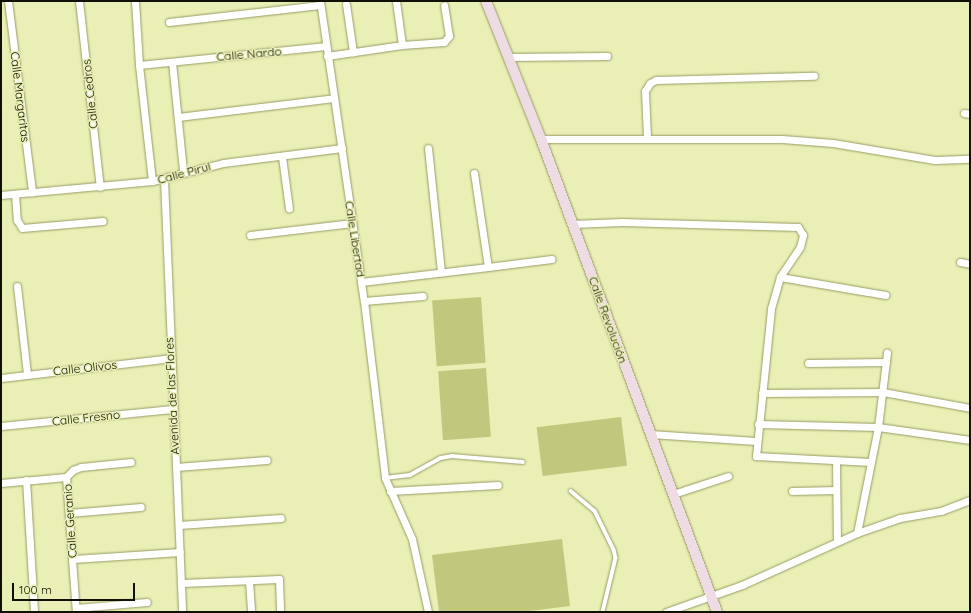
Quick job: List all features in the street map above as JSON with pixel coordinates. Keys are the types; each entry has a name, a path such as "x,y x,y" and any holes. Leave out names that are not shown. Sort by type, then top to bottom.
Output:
{"street":[{"name":"Calle Margaritas","path":"8,1 32,192"},
{"name":"Calle Cedros","path":"79,1 100,188"},
{"path":"135,1 139,65 152,181"},
{"path":"396,1 402,45"},
{"name":"Calle Revolución","path":"486,1 541,139 717,612"},
{"path":"169,22 320,3"},
{"name":"Calle Libertad","path":"320,3 364,301 385,478"},
{"path":"346,4 353,52"},
{"path":"327,56 447,40 449,36 444,4"},
{"name":"Calle Nardo","path":"139,65 326,46"},
{"path":"509,58 607,56"},
{"path":"172,62 183,171"},
{"path":"647,137 646,91 650,83 656,80 814,76"},
{"path":"178,117 334,98"},
{"path":"541,139 647,137 782,139 833,143 935,160 970,159"},
{"name":"Calle Pirul","path":"1,195 100,188 152,181 164,179 183,171 223,163 342,148"},
{"path":"428,148 441,272"},
{"path":"282,156 288,209"},
{"path":"474,173 488,267"},
{"name":"Avenida de las Flores","path":"164,179 172,409 182,583 182,612"},
{"path":"15,194 17,220 22,228 103,221"},
{"path":"250,235 352,222"},
{"path":"572,224 622,222 798,227 803,234 800,247 780,277 771,309 755,453 759,458 871,462"},
{"path":"361,282 552,259"},
{"path":"960,262 970,264"},
{"path":"780,277 885,295"},
{"path":"17,286 27,374"},
{"path":"364,301 423,296"},
{"path":"857,533 878,427 887,353"},
{"name":"Calle Olivos","path":"1,378 170,358"},
{"path":"808,363 886,362"},
{"path":"762,393 883,392 970,408"},
{"name":"Calle Fresno","path":"1,426 172,409"},
{"path":"758,424 878,427 970,440"},
{"path":"650,434 756,441"},
{"path":"176,468 267,460"},
{"path":"836,461 837,541"},
{"path":"1,484 26,480 66,477 73,470 81,467 131,462"},
{"path":"673,494 728,476"},
{"name":"Calle Geranio","path":"66,477 76,610"},
{"path":"385,478 412,539 428,612"},
{"path":"26,480 34,612"},
{"path":"390,491 498,485"},
{"path":"792,491 836,490"},
{"path":"666,612 710,595 742,585 857,533 900,518 941,511 970,500"},
{"path":"69,513 141,506"},
{"path":"179,525 281,518"},
{"path":"73,559 180,552"},
{"path":"182,583 279,579 280,612"},
{"path":"249,581 251,612"},
{"path":"76,610 147,602"}],"lane":[{"path":"385,478 410,475 441,458 452,456 523,462"},
{"path":"571,491 595,511 615,554 603,612"}],"green space":[{"path":"481,297 486,363 437,366 432,300"},
{"path":"486,368 491,437 443,440 438,371"},
{"path":"621,417 627,466 543,476 537,427"},
{"path":"562,539 570,606 522,612 439,612 432,555"}]}
